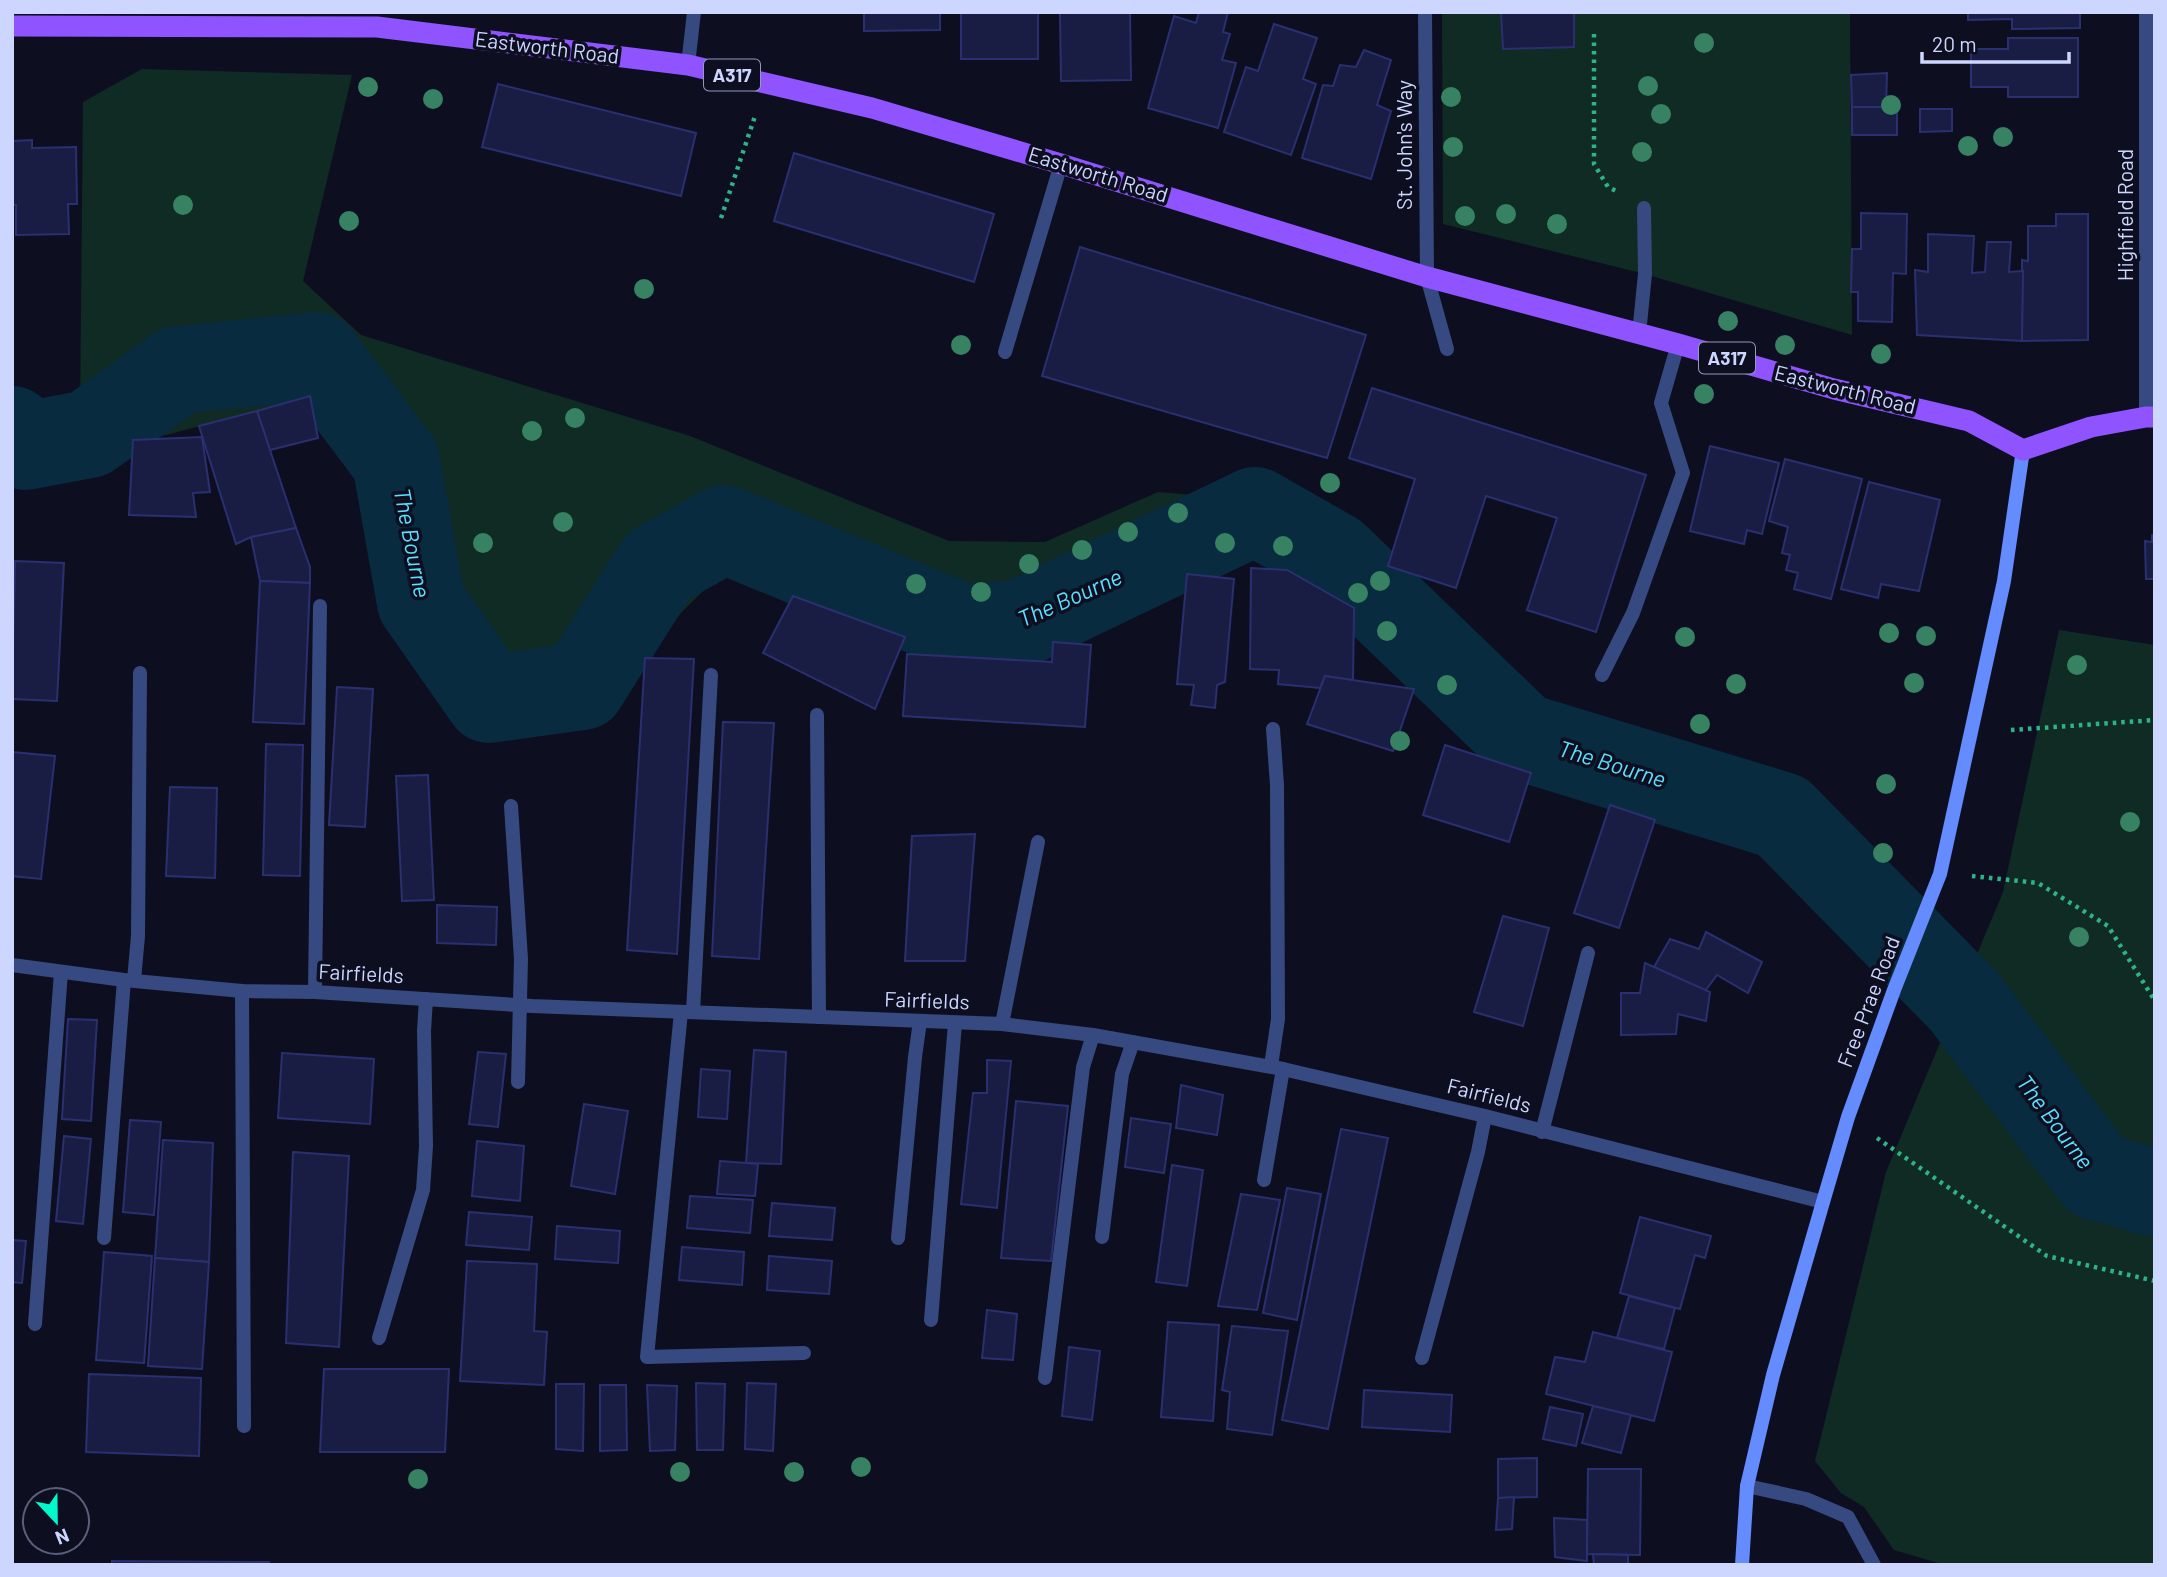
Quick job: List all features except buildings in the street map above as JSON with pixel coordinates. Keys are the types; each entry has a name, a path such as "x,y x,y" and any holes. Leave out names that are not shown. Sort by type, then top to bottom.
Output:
{"main road":[{"name":"Eastworth Road","path":"12,26 377,27 688,65 872,108 1061,163 1427,277 1834,389 1969,421 2023,450"},
{"path":"2023,450 2091,427 2150,417"}],"street":[{"path":"688,65 694,12"},
{"name":"St. John's Way","path":"1425,12 1427,277 1447,349"},
{"name":"Highfield Road","path":"2146,12 2150,417"},
{"path":"1005,352 1061,163"},
{"path":"1639,334 1645,274 1644,208"},
{"path":"1602,675 1633,613 1683,473 1661,403 1678,344"},
{"name":"Free Prae Road","path":"1742,1565 1746,1486 1773,1375 1848,1117 1940,874 2004,580 2023,450"},
{"path":"315,992 320,606"},
{"path":"104,1238 129,980 138,936 140,673"},
{"path":"711,675 687,1012 647,1357 804,1353"},
{"path":"817,715 819,1017"},
{"path":"1265,1180 1277,1067 1278,1019 1277,785 1273,729"},
{"path":"511,806 521,958 518,1082"},
{"path":"1002,1024 1038,842"},
{"path":"1542,1132 1588,953"},
{"name":"Fairfields","path":"12,965 242,991 315,992 520,1005 1002,1024 1093,1035 1277,1067 1485,1116 1823,1202"},
{"path":"35,1324 61,972"},
{"path":"242,991 244,1426"},
{"path":"379,1338 423,1190 426,1146 426,999"},
{"path":"898,1238 920,1021"},
{"path":"931,1320 955,1023"},
{"path":"1045,1378 1083,1068 1093,1035"},
{"path":"1102,1237 1122,1074 1133,1042"},
{"path":"1422,1357 1478,1152 1485,1116"},
{"path":"1746,1486 1806,1499 1849,1517 1874,1565"}],"path":[{"path":"1594,34 1594,164 1608,187 1644,208"},
{"path":"721,218 764,83"},
{"path":"2011,730 2155,720"},
{"path":"1940,874 2038,883 2108,926 2155,1001"},
{"path":"1848,1117 2047,1256 2155,1281"}],"green space":[{"path":"1442,12 1850,12 1852,335 1645,274 1443,224"},
{"path":"142,69 352,75 303,281 361,335 690,436 949,541 1045,542 1158,492 1305,504 1233,557 960,657 724,570 646,648 551,726 460,705 436,643 399,586 382,498 310,397 166,435 104,445 66,457 12,453 12,449 80,417 83,102"},
{"path":"2059,630 2155,645 2155,1565 1945,1565 1894,1550 1864,1507 1841,1493 1815,1461 1886,1172 2003,892"}],"waterway":[{"name":"The Bourne","path":"12,430 25,446 89,434 178,370 317,356 396,461 421,602 489,699 582,686 658,566 724,529 963,628 1019,624 1255,511 1334,556 1522,737 1782,816 1964,1001 2096,1176 2155,1193"}]}
